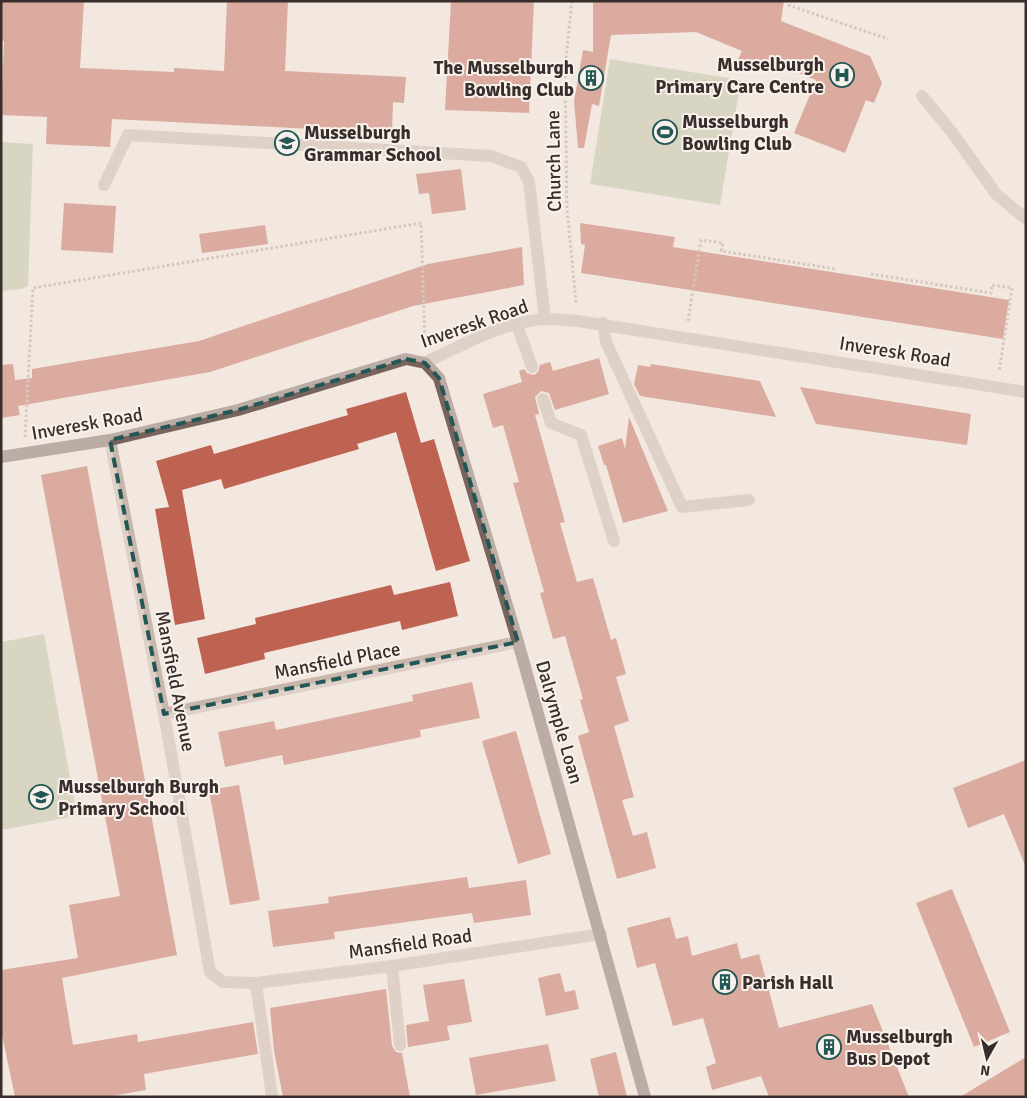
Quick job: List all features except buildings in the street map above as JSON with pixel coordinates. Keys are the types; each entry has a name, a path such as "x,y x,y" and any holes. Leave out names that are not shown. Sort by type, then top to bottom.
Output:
{"main road":[{"name":"Inveresk Road","path":"1,457 110,440 238,410 406,359 425,363"},
{"name":"Dalrymple Loan","path":"425,363 439,378 518,642 645,1097"}],"street":[{"path":"922,96 951,131 996,194 1026,219"},
{"path":"104,185 128,135 491,156 521,167 529,182 545,319"},
{"name":"Inveresk Road","path":"425,363 486,335 517,325 545,319 603,323 1026,392"},
{"path":"603,323 606,342 682,507 749,500"},
{"path":"517,325 532,367"},
{"path":"543,399 551,423 581,435 614,541"},
{"name":"Mansfield Avenue","path":"110,440 164,714 210,972 223,982"},
{"name":"Mansfield Place","path":"164,714 518,642"},
{"name":"Mansfield Road","path":"223,982 256,983 392,966 601,934"},
{"path":"392,966 400,1045"},
{"path":"256,983 272,1097"}],"path":[{"name":"Church Lane","path":"572,1 565,68 567,209 578,321"},
{"path":"788,5 888,39"},
{"path":"24,453 33,288 421,223 425,363"},
{"path":"685,336 701,240 723,243 721,252 836,269"},
{"path":"871,274 991,293 992,285 1012,288 996,387"}],"highlighted area":[{"path":"406,359 425,363 439,378 518,642 164,714 110,440 238,410"}],"green space":[{"name":"Musselburgh Bowling Club","path":"610,59 741,80 720,205 590,184"},
{"path":"1,142 33,144 28,286 22,289 1,291"},
{"path":"44,634 77,816 1,830 1,642"}],"place":[{"name":"Musselburgh Primary Care Centre","path":"842,75"},
{"name":"The Musselburgh Bowling Club","path":"591,78"},
{"name":"Musselburgh Bowling Club","path":"665,132"},
{"name":"Musselburgh Grammar School","path":"287,143"},
{"name":"Musselburgh Burgh Primary School","path":"41,797"},
{"name":"Parish Hall","path":"725,982"},
{"name":"Musselburgh Bus Depot","path":"829,1047"}]}
